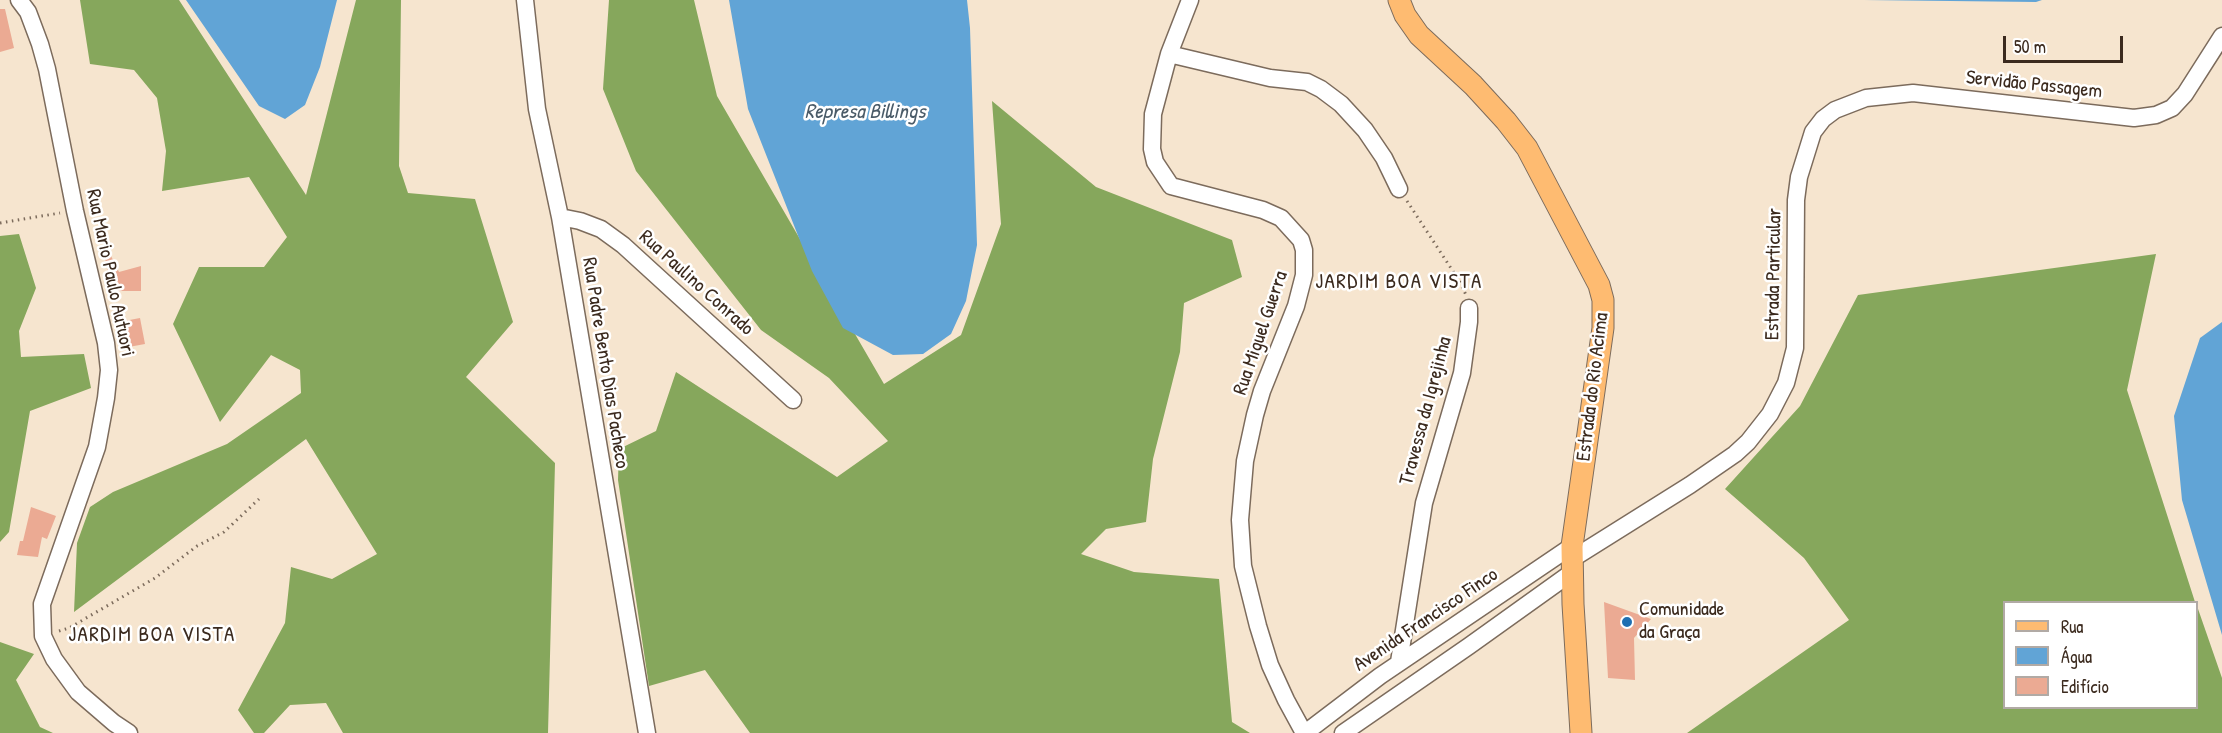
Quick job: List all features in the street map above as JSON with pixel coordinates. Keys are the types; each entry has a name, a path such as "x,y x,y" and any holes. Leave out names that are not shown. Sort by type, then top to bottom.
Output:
{"main road":[{"name":"Estrada do Rio Acima","path":"1399,0 1405,15 1419,35 1473,85 1527,148 1599,285 1603,300 1603,328 1572,559 1581,733"}],"street":[{"name":"Rua Mario Paulo Autuori","path":"20,0 28,12 43,52 109,370 97,447 42,604 43,636 54,659 78,693 129,733"},
{"name":"Rua Padre Bento Dias Pacheco","path":"525,0 537,109 560,217 647,733"},
{"name":"Rua Miguel Guerra","path":"1190,0 1169,54 1153,114 1152,149 1155,162 1171,186 1263,210 1281,218 1301,240 1304,250 1304,274 1296,306 1262,391 1255,415 1245,461 1240,520 1244,566 1258,626 1270,665 1305,733"},
{"name":"Servidão Passagem","path":"1814,132 1823,119 1848,104 1866,98 1913,93 2134,118 2156,116 2172,108 2185,94 2222,36"},
{"path":"1169,54 1270,78 1307,82 1321,89 1341,104 1365,130 1384,158 1399,189"},
{"name":"Estrada Particular","path":"1770,414 1786,383 1795,348 1796,200 1801,168 1814,132"},
{"name":"Rua Paulino Conrado","path":"560,217 601,229 623,245 793,400"},
{"name":"Travessa da Igrejinha","path":"1399,662 1424,503 1462,373 1470,322 1468,308"},
{"name":"Avenida Francisco Finco","path":"1305,733 1399,662 1572,559 1690,485 1735,454 1752,438 1770,414"},
{"name":"Avenida Francisco Finco","path":"1343,733 1469,646 1572,559"}],"path":[{"path":"1399,189 1460,282 1468,308"},
{"path":"0,223 75,211"},
{"path":"43,636 69,628 155,578 197,546 224,532 259,499"}],"green space":[{"path":"80,0 179,0 306,195 356,0 401,0 399,166 408,193 475,199 513,322 466,377 555,463 548,733 343,733 326,703 290,705 264,733 254,733 238,710 285,623 291,567 332,579 377,554 306,439 74,612 77,543 90,507 113,492 227,444 301,393 300,370 271,355 220,422 173,324 199,267 264,267 287,237 249,177 162,191 166,151 157,98 134,70 90,64"},
{"path":"609,0 694,0 717,96 884,384 961,335 1001,224 992,101 1096,187 1232,240 1242,277 1184,303 1180,352 1153,459 1146,522 1106,529 1081,554 1134,572 1219,579 1232,722 1250,733 750,733 705,670 649,686 618,480 619,449 656,431 676,372 837,477 888,441 829,378 761,330 636,171 603,89"},
{"path":"19,234 36,288 19,331 21,357 84,354 91,388 30,411 9,532 0,542 0,236"},
{"path":"2156,254 2127,390 2195,601 2003,601 2003,709 2198,709 2198,609 2222,678 2222,733 1687,733 1849,620 1804,558 1725,489 1800,406 1858,295"},
{"path":"0,642 34,654 16,680 40,727 53,733 0,733"}],"water":[{"path":"186,0 337,0 320,67 305,105 285,119 259,106"},
{"name":"Represa Billings","path":"729,0 967,0 970,28 977,245 966,301 951,334 923,354 893,355 843,328 812,271 748,109"},
{"path":"1864,0 2042,0 2036,2"},
{"path":"2222,322 2222,635 2182,500 2174,416 2200,338"}],"building":[{"path":"0,9 5,9 14,48 0,52"},
{"path":"107,248 119,272 141,266 141,291 112,291 103,249"},
{"path":"140,318 145,344 123,348 119,322"},
{"path":"31,507 56,516 47,539 42,537 38,557 17,555 20,541 23,541"},
{"path":"1604,602 1651,619 1634,638 1635,680 1608,678"}],"place":[{"name":"Comunidade da Graça","path":"1627,622"}],"district":[{"name":"JARDIM BOA VISTA","path":"1399,282"},
{"name":"JARDIM BOA VISTA","path":"152,635"}]}
